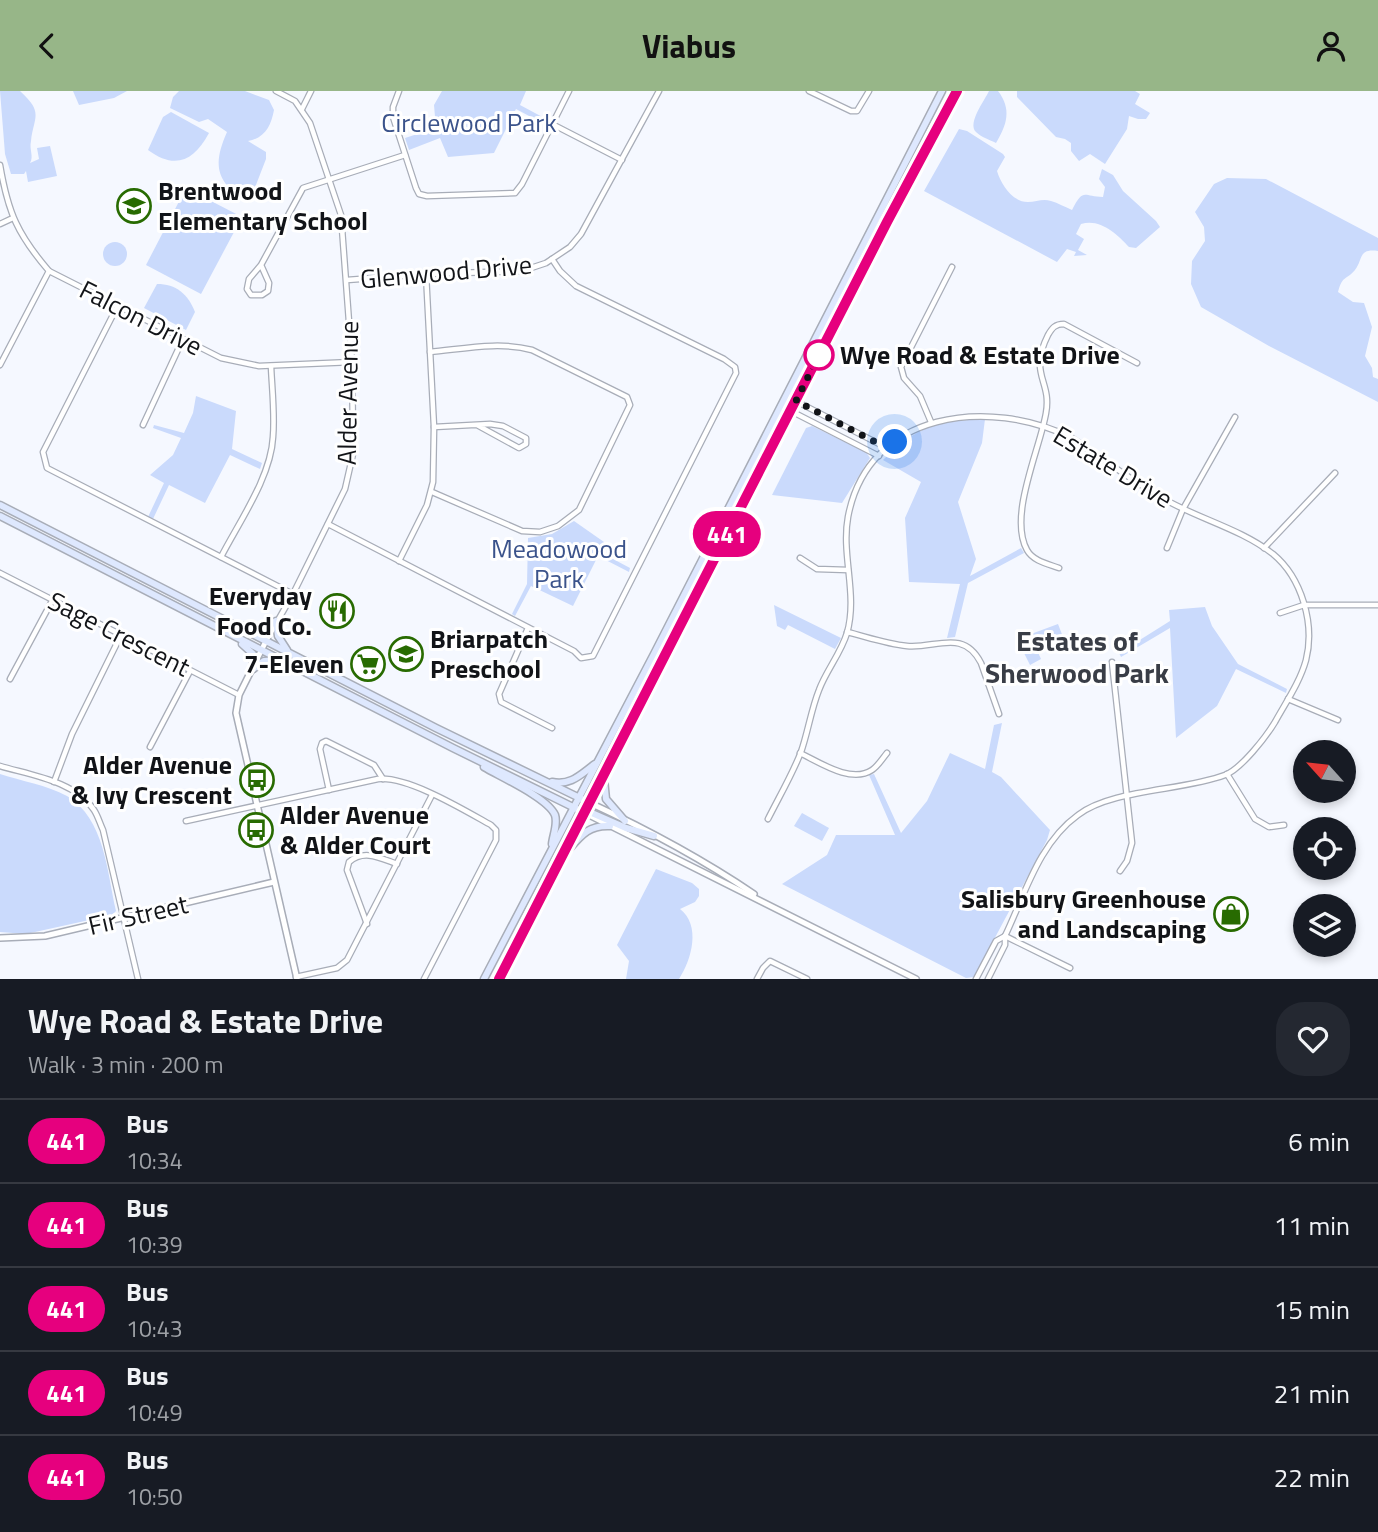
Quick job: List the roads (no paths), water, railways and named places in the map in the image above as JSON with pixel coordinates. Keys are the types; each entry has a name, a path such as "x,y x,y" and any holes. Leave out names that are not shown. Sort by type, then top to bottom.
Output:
{"main road":[{"path":"484,979 942,91"},
{"path":"499,978 957,91"},
{"path":"0,505 436,728 541,778 578,798 587,809"},
{"path":"0,516 573,807 587,809 626,828 654,836"},
{"path":"233,624 263,629 276,621 278,636 287,652"},
{"path":"230,634 250,650 253,669 264,661 281,660"},
{"path":"453,748 550,808 556,823 551,848"},
{"path":"541,778 567,783 597,763"},
{"path":"608,768 603,779 604,794 609,804 625,821"},
{"path":"563,855 585,831 598,826 610,826"}],"street":[{"name":"Alder Avenue","path":"276,91 295,101 302,109 319,143 341,215 352,362 352,454 345,489 239,695 236,713 296,978"},
{"path":"302,109 312,91"},
{"path":"399,91 393,107 393,117 419,194 508,195 515,193 522,184 569,91"},
{"name":"Glenwood Drive","path":"347,280 522,271 552,259 570,247 581,234 659,91"},
{"path":"809,91 850,111 857,111 869,91"},
{"path":"552,124 622,160"},
{"path":"261,265 269,283 268,291 262,295 251,295 247,289 249,279 261,265 299,192 307,185 405,155"},
{"name":"Falcon Drive","path":"0,165 13,218 24,242 49,271 221,358 245,364 271,366 352,362"},
{"path":"0,224 13,218"},
{"path":"328,524 574,651 581,658 593,656 736,373 732,363 576,286 552,259"},
{"path":"931,422 920,396 904,378 901,367 952,267"},
{"path":"0,365 49,271"},
{"path":"399,561 432,492 434,427 426,274"},
{"path":"117,307 43,452 47,468 293,594"},
{"name":"Estate Drive","path":"1059,568 1043,563 1031,555 1026,549 1021,523 1024,493 1043,426 1047,401 1039,357 1054,326 1064,324 1137,363"},
{"path":"143,425 183,339"},
{"path":"430,352 501,345 522,347 626,397 630,405 579,510 558,526 540,532 522,531 432,492"},
{"path":"221,557 265,474 274,439 271,366"},
{"path":"786,396 887,448"},
{"path":"781,406 879,456"},
{"name":"Estate Drive","path":"768,818 800,753 819,690 847,632 850,600 846,529 850,506 860,484 879,456 904,435 931,422 971,415 1006,418 1043,426 1072,437 1154,493 1264,548 1281,562 1297,584 1308,626 1305,662 1288,699 1261,743 1227,774 1108,800 1087,809 1058,831 1046,848 988,979"},
{"name":"Estate Drive","path":"1167,548 1183,509 1235,417"},
{"path":"434,427 477,425 503,426 526,438 526,444 519,448 477,425"},
{"path":"1264,548 1335,473"},
{"path":"800,558 817,569 848,570"},
{"name":"Sage Crescent","path":"0,573 239,695"},
{"path":"10,679 52,601"},
{"path":"1280,613 1304,605 1378,605"},
{"path":"528,628 499,694 501,702 552,728"},
{"path":"847,632 909,646 949,642 966,646 977,655 981,663 999,714"},
{"path":"54,782 72,734 121,635"},
{"path":"1112,662 1132,843 1127,860 1120,870"},
{"path":"150,747 190,670"},
{"path":"1288,699 1338,720"},
{"path":"329,790 320,749 326,741 374,765 383,779"},
{"path":"800,753 834,769 859,776 872,770 887,753"},
{"path":"0,766 54,782 82,797 93,809 103,830 138,979"},
{"path":"1227,774 1255,819 1269,827 1284,825"},
{"path":"186,821 383,779 404,781 495,828 497,833 425,979"},
{"path":"296,978 341,966 350,955 432,795"},
{"path":"587,809 625,821 654,836 732,880 768,904"},
{"path":"587,809 610,826 916,979"},
{"path":"366,924 347,870 349,862 368,855 397,864"},
{"name":"Fir Street","path":"0,938 45,936 274,882"},
{"path":"1005,936 1070,968"},
{"name":"Estate Drive","path":"976,979 996,941 1005,936"},
{"path":"757,979 770,961 807,979"}],"place":[{"name":"Brentwood Elementary School","path":"134,206"},
{"name":"Wye Road & Estate Drive","path":"819,355"},
{"name":"Everyday Food Co.","path":"337,611"},
{"name":"Briarpatch Preschool","path":"406,654"},
{"name":"7-Eleven","path":"368,664"},
{"name":"Alder Avenue & Ivy Crescent","path":"257,780"},
{"name":"Alder Avenue & Alder Court","path":"256,830"},
{"name":"Salisbury Greenhouse and Landscaping","path":"1231,914"}],"district":[{"name":"Estates of Sherwood Park","path":"1077,657"}],"park label":[{"name":"Circlewood Park","path":"469,123"},
{"name":"Meadowood Park","path":"559,564"}]}
